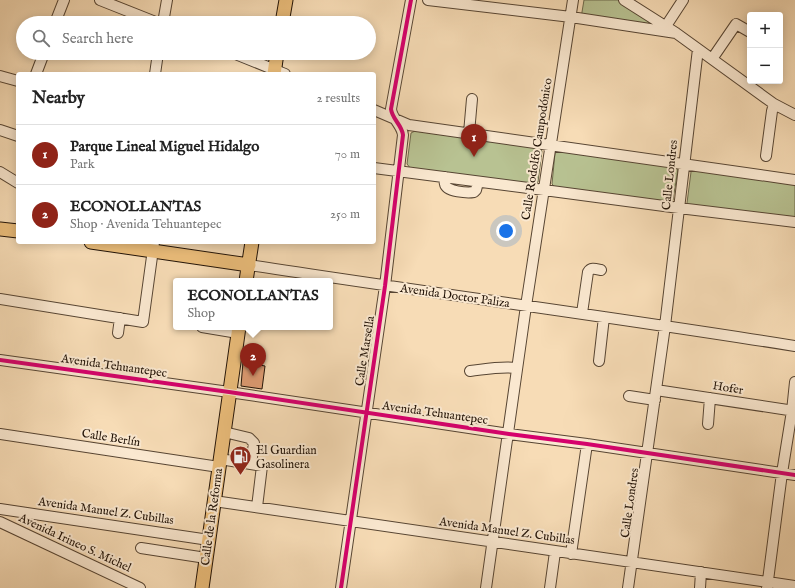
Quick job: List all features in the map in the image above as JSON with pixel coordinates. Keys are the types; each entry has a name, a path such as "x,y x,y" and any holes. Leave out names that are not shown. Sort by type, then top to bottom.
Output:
{"main road":[{"path":"283,16 286,0"},
{"path":"277,60 278,72"},
{"path":"0,229 16,232"},
{"name":"Avenida Doctor Paliza","path":"122,244 153,246 249,265"},
{"path":"247,278 252,244"},
{"name":"Calle de la Reforma","path":"202,588 239,330"}],"street":[{"path":"58,16 64,0"},
{"path":"100,0 140,16"},
{"path":"164,16 167,0"},
{"path":"394,118 391,113 391,109 411,0"},
{"path":"428,0 676,32"},
{"name":"Calle Rodolfo Campodónico","path":"486,588 526,306 573,0"},
{"path":"624,0 676,32 774,104 795,115"},
{"path":"666,26 683,0"},
{"path":"712,59 736,24 747,30"},
{"name":"Calle Londres","path":"628,588 666,326 698,49"},
{"path":"37,72 41,60"},
{"path":"155,72 157,60"},
{"path":"249,60 276,72"},
{"path":"0,76 16,80"},
{"path":"469,133 472,99"},
{"path":"766,156 774,104"},
{"path":"376,111 409,125 795,180"},
{"name":"Calle Marsella","path":"341,588 385,286 404,135 403,130 394,118"},
{"path":"0,132 16,136"},
{"path":"376,168 795,222"},
{"path":"0,172 16,182"},
{"path":"0,300 143,322 153,246"},
{"name":"Avenida Doctor Paliza","path":"249,265 795,346"},
{"path":"582,314 588,272 593,268 601,270"},
{"path":"599,361 604,317"},
{"path":"118,333 120,318"},
{"name":"Avenida Tehuantepec","path":"0,360 795,475"},
{"path":"470,371 496,367 518,368"},
{"path":"767,585 782,473 793,411 795,382"},
{"name":"Hofer","path":"629,396 656,395 710,398 793,411"},
{"path":"708,424 710,398"},
{"path":"224,432 249,438 254,443 251,464 262,466 257,507"},
{"name":"Calle Berlín","path":"0,434 219,463 251,464"},
{"path":"572,554 587,444"},
{"name":"Avenida Manuel Z. Cubillas","path":"214,501 493,543 735,577 767,585 793,585"},
{"name":"Avenida Manuel Z. Cubillas","path":"0,509 209,540"},
{"name":"Avenida Irineo S. Michel","path":"0,522 140,588"},
{"path":"141,548 206,558"},
{"path":"550,588 555,552"},
{"path":"700,588 701,572"},
{"path":"734,588 735,577"}],"green space":[{"path":"584,0 622,0 665,28 581,18"},
{"path":"415,131 539,148 542,151 538,182 535,184 411,169 407,164 411,133"},
{"path":"558,151 675,167 678,169 673,200 671,203 555,187 552,184 555,153"},
{"path":"693,170 795,183 795,217 689,206 687,203 691,172"}],"building":[{"path":"243,362 265,366 262,389 241,386"}],"cycle path":[{"path":"341,588 385,286 403,135 391,109 411,0"},
{"path":"0,360 795,475"}],"place":[{"name":"Parque Lineal Miguel Hidalgo","path":"474,157"},
{"name":"ECONOLLANTAS","path":"253,376"},
{"name":"El Guardian Gasolinera","path":"240,476"}]}
